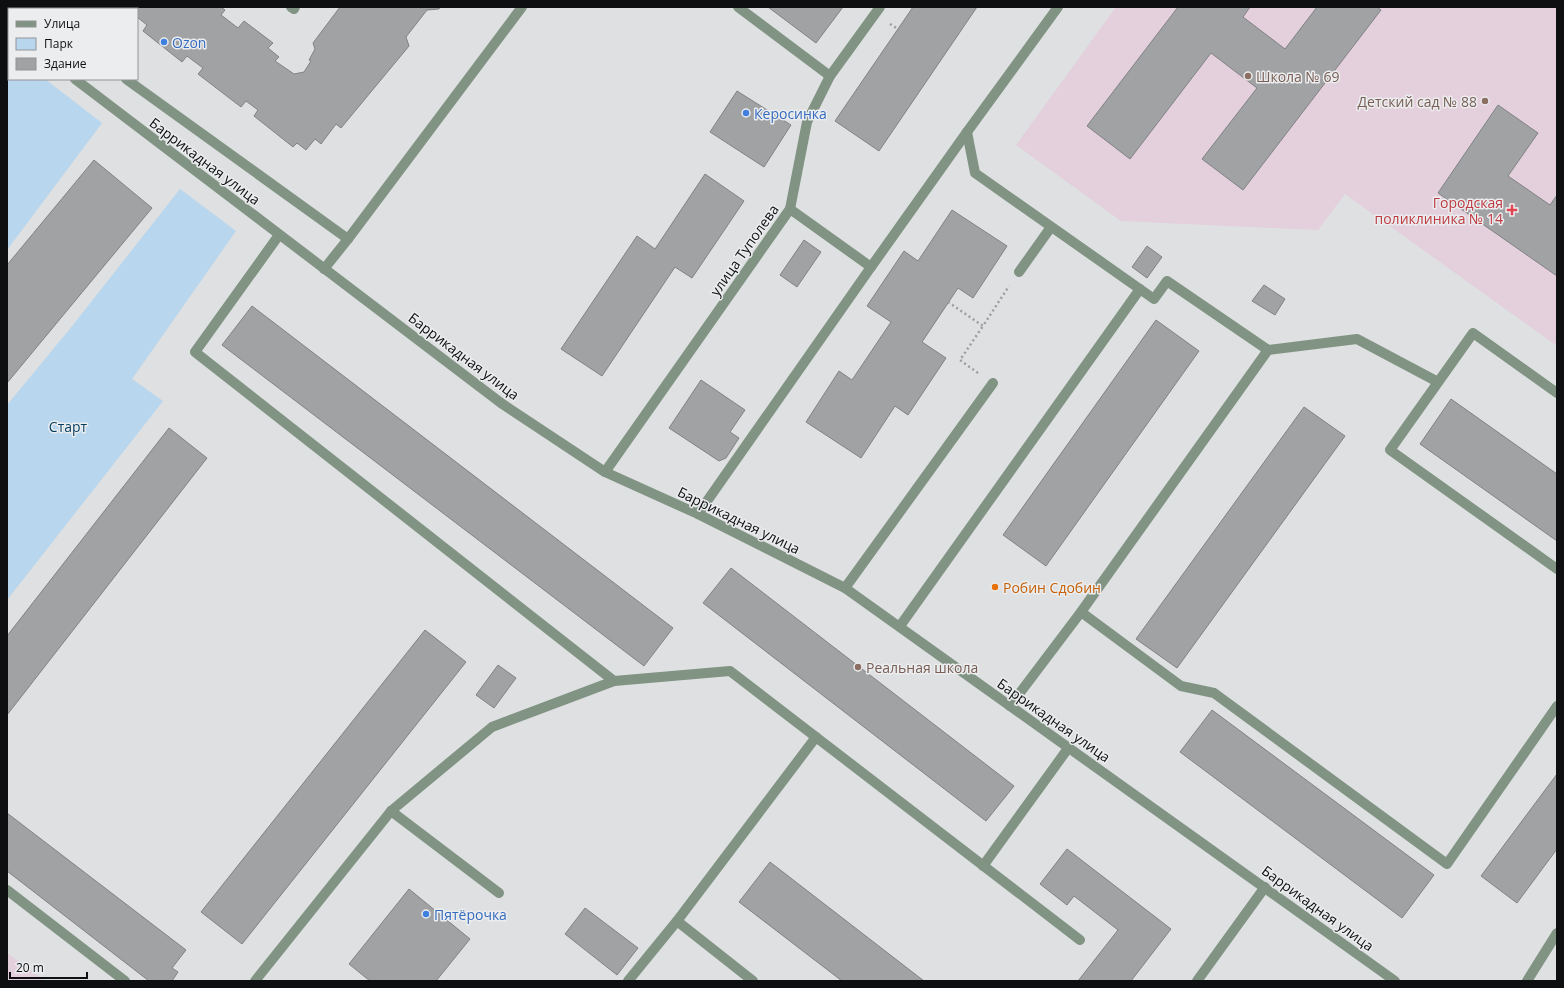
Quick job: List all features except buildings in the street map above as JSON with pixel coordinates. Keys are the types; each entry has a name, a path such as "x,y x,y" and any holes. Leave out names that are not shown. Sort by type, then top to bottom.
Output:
{"street":[{"path":"291,7 294,9 295,7"},
{"path":"324,269 522,7"},
{"path":"738,7 830,76"},
{"name":"улица Туполева","path":"605,472 790,209 807,122 830,76 880,7"},
{"path":"698,514 871,267 1058,7"},
{"name":"Баррикадная улица","path":"76,80 501,403 605,472 698,514 845,588 1395,981"},
{"path":"127,80 348,239"},
{"path":"967,132 975,173 1154,299 1167,282 1268,350 1357,339 1438,382"},
{"path":"790,209 871,267"},
{"path":"1019,272 1051,227"},
{"path":"279,235 194,352 614,681"},
{"path":"900,626 1140,289"},
{"path":"1557,393 1473,333 1390,450 1557,570"},
{"path":"1010,706 1081,612 1268,350"},
{"path":"845,588 993,383"},
{"path":"1081,612 1181,686 1214,693 1448,864 1557,706"},
{"path":"254,981 391,811 492,726 614,681 730,671 1080,940"},
{"path":"628,981 677,921 816,737"},
{"path":"983,866 1069,747"},
{"path":"391,811 499,893"},
{"path":"1197,981 1265,887"},
{"path":"7,890 122,980"},
{"path":"677,921 753,981"},
{"path":"1527,981 1557,933"}],"path":[{"path":"993,383 960,360 1019,272"},
{"path":"948,302 983,326"}],"shaded area":[{"name":"Школа № 69","path":"1116,7 1557,7 1557,346 1345,194 1318,230 1121,221 1016,145"},
{"path":"7,953 45,981 7,981"}],"green space":[{"path":"7,50 8,80 46,80 102,123 7,250"},
{"name":"Старт","path":"180,189 236,231 132,379 163,401 7,600 7,405 73,325"}],"place":[{"name":"Ozon","path":"164,42"},
{"name":"Школа № 69","path":"1248,76"},
{"name":"Детский сад № 88","path":"1485,101"},
{"name":"Керосинка","path":"746,113"},
{"name":"Городская поликлиника № 14","path":"1512,210"},
{"name":"Робин Сдобин","path":"995,587"},
{"name":"Реальная школа","path":"858,667"},
{"name":"Пятёрочка","path":"426,914"}]}
